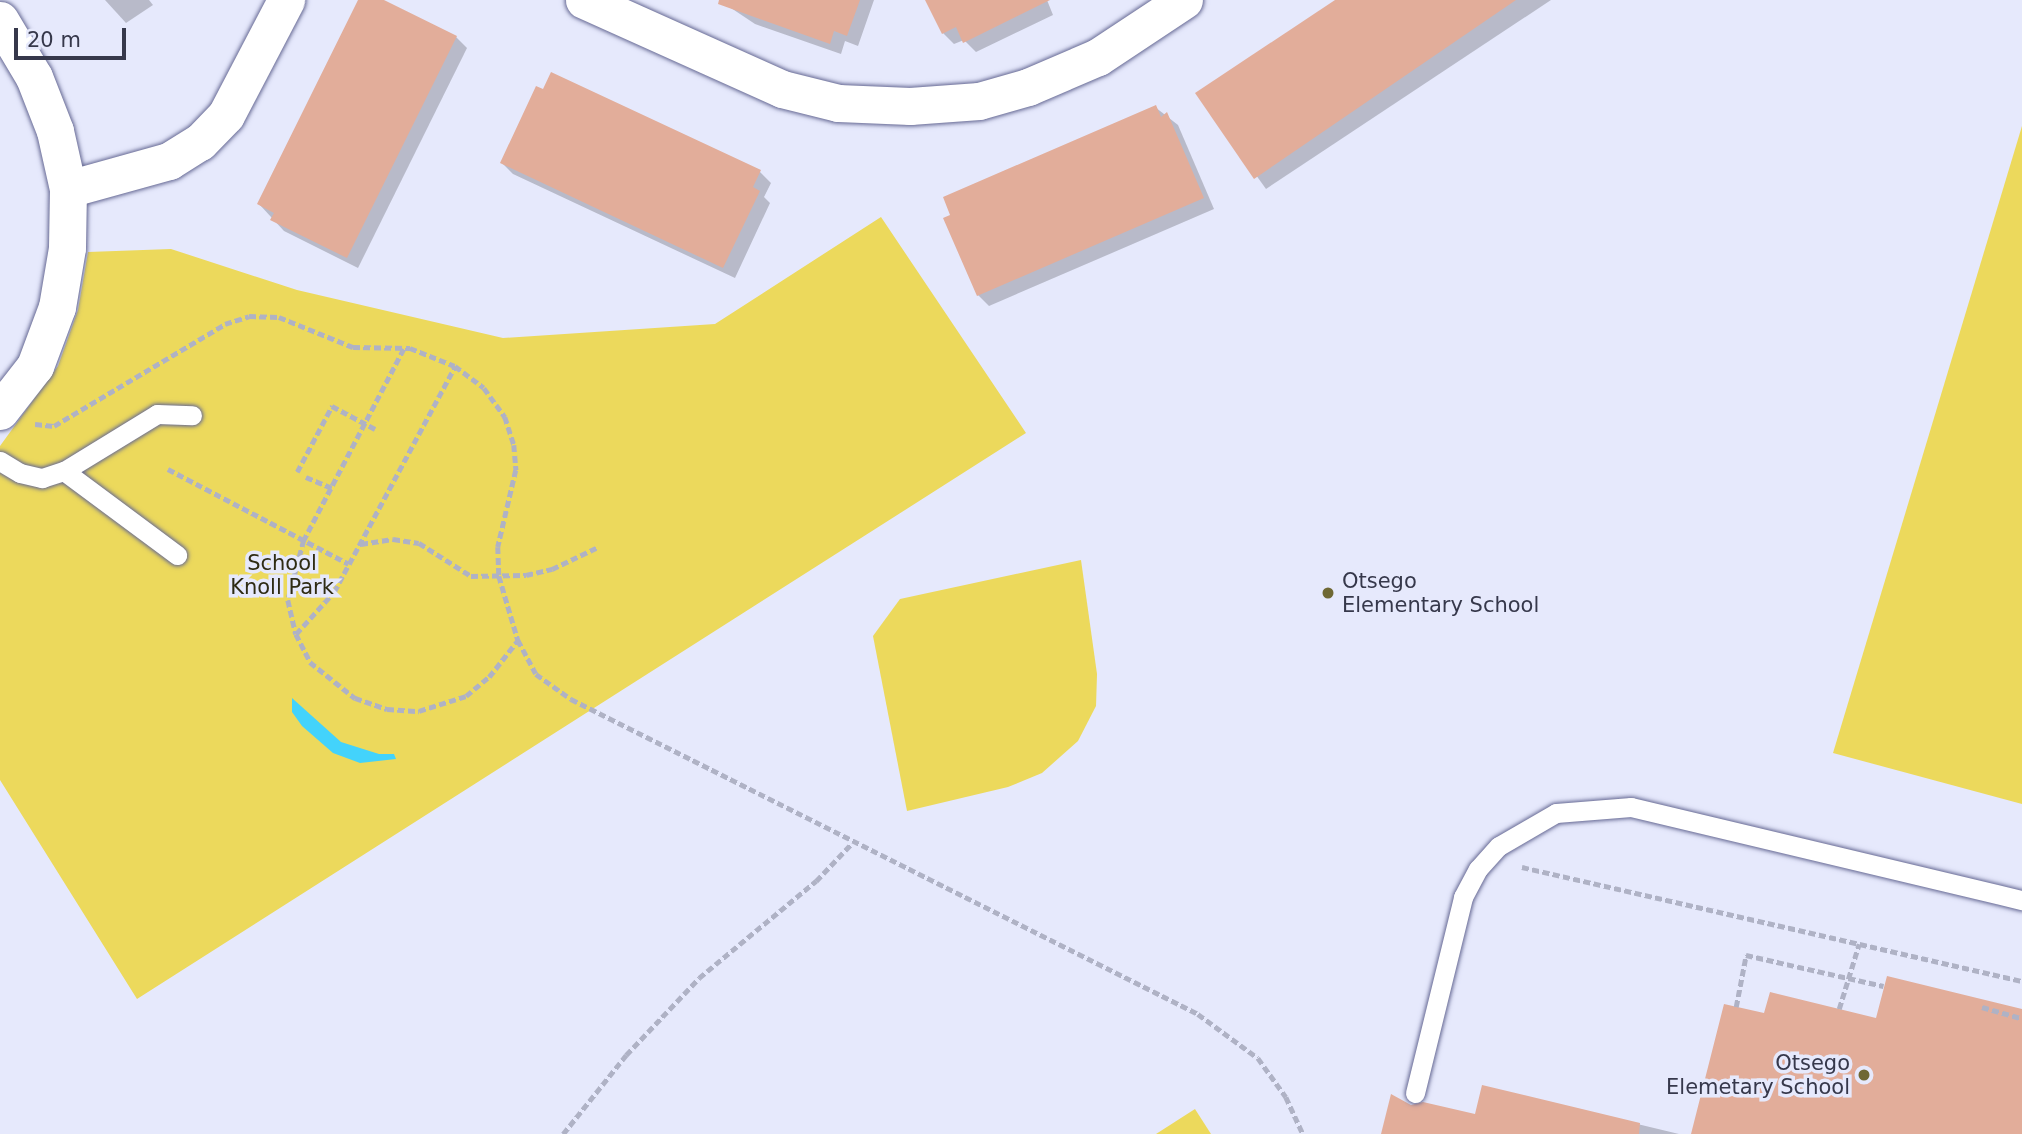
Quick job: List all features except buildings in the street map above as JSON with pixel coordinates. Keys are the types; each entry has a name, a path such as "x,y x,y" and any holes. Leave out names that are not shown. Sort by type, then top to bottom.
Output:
{"street":[{"path":"68,189 169,161 200,142 226,115 286,0"},
{"path":"583,0 782,89 838,103 910,107 979,101 1028,86 1098,57 1184,0"},
{"path":"0,20 34,77 55,131 68,189 67,248 57,307 35,366 1,410"}],"lane":[{"path":"0,461 20,473 43,478 64,471 157,414 192,415"},
{"path":"64,471 177,555"},
{"path":"1415,1093 1463,897 1487,859 1499,846 1556,813 1631,807 2022,900"}],"path":[{"path":"1,410 28,424 54,426 225,324 249,316 279,317 353,346 404,349 455,366 484,388 498,408 514,445 516,470 498,547 499,576 518,640 536,674 571,699 1230,1034 1265,1067 1286,1097 1303,1134"},
{"path":"404,349 304,540 288,600 296,634 310,662 355,698 387,709 419,711 466,696 489,677 518,640"},
{"path":"296,634 334,592 455,366"},
{"path":"297,472 332,406 375,429"},
{"path":"168,469 349,564"},
{"path":"306,477 332,488"},
{"path":"360,544 393,539 419,543 440,554 456,570 471,576 499,576 552,569 598,547"},
{"path":"563,1134 626,1055 699,978 816,881 852,843"},
{"path":"1487,859 2022,981"},
{"path":"1839,1009 1858,944"},
{"path":"1735,1007 1746,955 1884,986"},
{"path":"1982,1007 2021,1017"}],"green space":[{"path":"2022,126 2022,804 1833,753"},
{"name":"School Knoll Park","path":"881,217 1026,433 137,999 0,780 0,446 58,366 78,310 88,252 171,249 297,290 503,338 715,324"},
{"path":"1081,560 1097,674 1096,706 1078,741 1042,773 1008,787 907,811 873,636 900,599"},
{"path":"1195,1109 1211,1134 1156,1134"}],"water":[{"path":"292,698 341,742 379,754 394,754 396,759 360,763 333,753 302,726 292,712"}],"place":[{"name":"Otsego Elementary School","path":"1328,593"},
{"name":"Otsego Elemetary School","path":"1864,1075"}]}
